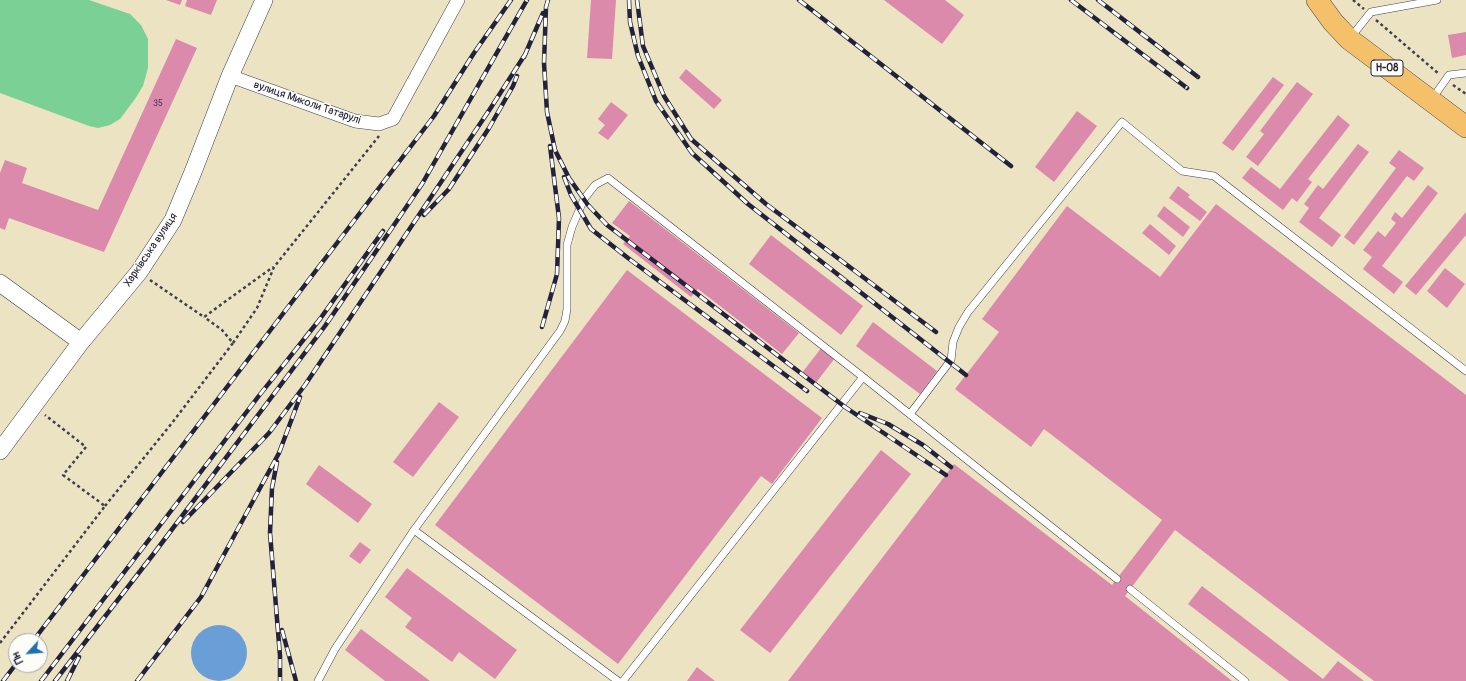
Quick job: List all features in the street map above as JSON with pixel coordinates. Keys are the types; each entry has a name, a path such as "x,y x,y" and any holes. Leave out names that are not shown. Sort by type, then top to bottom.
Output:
{"main road":[{"name":"Н-08","path":"1317,0 1333,22 1349,39 1466,127"}],"street":[{"name":"Харківська вулиця","path":"0,451 81,342 139,272 173,220 230,76 264,0"},
{"path":"393,119 458,0"},
{"name":"вулиця Миколи Татарулі","path":"230,76 355,121 379,124 393,119"},
{"path":"0,284 81,342"}],"lane":[{"path":"1349,39 1371,12 1437,0"},
{"path":"1431,100 1450,75 1466,73"},
{"path":"910,414 951,360 953,342 959,327 968,312 1122,122 1182,171 1214,176 1466,371"},
{"path":"318,681 335,648 414,530 560,331 565,321 567,309 567,245 572,227 584,199 595,185 608,178 864,377 1117,579"},
{"path":"623,681 864,377"},
{"path":"414,530 618,681"},
{"path":"1130,589 1245,681"}],"path":[{"path":"1354,0 1446,80 1466,94"},
{"path":"204,317 274,267 393,119"},
{"path":"0,643 105,506 172,423 233,342 257,308 274,267"},
{"path":"139,272 222,330 233,342"},
{"path":"34,406 86,447 63,475 105,506"}],"green space":[{"path":"0,0 89,0 130,14 141,25 148,39 148,68 143,86 120,119 110,125 98,128 0,93"}],"water":[{"path":"213,625 225,625 239,633 247,647 245,664 239,673 225,681 213,681 203,676 196,669 191,659 191,647 196,637 203,630"}],"building":[{"path":"166,0 182,0 180,5"},
{"path":"187,0 217,0 211,15 185,6"},
{"path":"591,0 616,0 612,59 587,58"},
{"path":"884,0 945,0 964,15 942,44"},
{"path":"1466,32 1466,55 1452,58 1448,35"},
{"path":"176,39 197,48 104,252 9,218 5,230 0,228 0,173 5,160 27,168 22,183 98,210"},
{"path":"686,69 722,100 714,109 679,78"},
{"path":"1273,77 1284,85 1233,151 1222,143"},
{"path":"1297,82 1313,94 1258,166 1246,157 1264,134 1260,131"},
{"path":"611,102 628,115 608,140 598,133 605,125 598,119"},
{"path":"1077,111 1097,126 1054,182 1035,167"},
{"path":"1338,115 1350,125 1308,179 1312,182 1297,202 1292,198 1283,210 1242,178 1251,167 1280,189"},
{"path":"1358,144 1369,152 1319,218 1341,235 1332,247 1299,222 1309,208 1304,204 1318,185 1323,189"},
{"path":"1399,150 1424,168 1414,181 1407,176 1354,245 1344,237 1396,168 1389,163"},
{"path":"1428,185 1438,193 1382,266 1403,282 1394,294 1363,269 1372,257 1363,250 1378,231 1385,237 1396,223 1391,219 1395,212 1402,218"},
{"path":"1178,186 1190,195 1188,197 1207,212 1200,221 1169,198"},
{"path":"629,201 799,333 782,354 698,289 691,297 623,244 630,236 612,223"},
{"path":"1216,204 1466,395 1466,681 1374,681 1175,530 1125,596 1232,681 788,681 954,464 1112,585 1162,520 1044,429 1031,447 955,389 999,332 982,319 1067,206 1160,277"},
{"path":"1164,206 1190,227 1183,237 1157,216"},
{"path":"1466,212 1466,235 1416,295 1405,286"},
{"path":"1150,224 1176,246 1169,255 1142,233"},
{"path":"771,235 863,306 841,335 749,264"},
{"path":"1445,268 1465,284 1447,308 1427,291"},
{"path":"627,270 822,418 772,484 761,476 618,664 435,525"},
{"path":"873,322 937,371 920,394 856,346"},
{"path":"822,347 835,358 815,384 801,374"},
{"path":"439,402 459,417 413,477 393,462"},
{"path":"881,450 911,474 770,653 740,630"},
{"path":"319,465 372,504 358,523 306,484"},
{"path":"360,542 371,550 360,564 349,556"},
{"path":"407,568 517,650 495,679 459,652 452,662 405,627 412,618 385,597"},
{"path":"1202,586 1323,679 1338,661 1364,681 1289,681 1188,604"},
{"path":"361,629 430,681 385,681 345,650"},
{"path":"697,667 715,681 687,681"}],"railway":[{"path":"39,633 434,116 474,53 511,0"},
{"path":"55,681 155,552 325,326 422,184 527,0"},
{"path":"548,0 546,7 544,63 547,112 555,150 569,178 588,205 607,225 845,407 946,475"},
{"path":"629,0 630,22 638,56 656,101 692,153 748,204 966,375"},
{"path":"637,0 643,46 664,96 691,139 766,204 936,332"},
{"path":"799,0 1011,166"},
{"path":"1071,0 1187,88"},
{"path":"1098,0 1198,77"},
{"path":"524,57 543,13"},
{"path":"183,522 269,433 305,385 526,53"},
{"path":"424,215 449,189 489,128 513,86 517,76"},
{"path":"542,327 557,274 559,218 550,146"},
{"path":"564,177 571,195 591,229 807,391"},
{"path":"41,681 258,397 320,319 383,231"},
{"path":"137,681 201,597 279,453 300,397"},
{"path":"860,413 888,424 923,445 951,467"},
{"path":"277,462 272,488 270,533 280,656 280,681"},
{"path":"282,630 296,681"},
{"path":"67,681 79,657"},
{"path":"3,681 9,673"}]}
